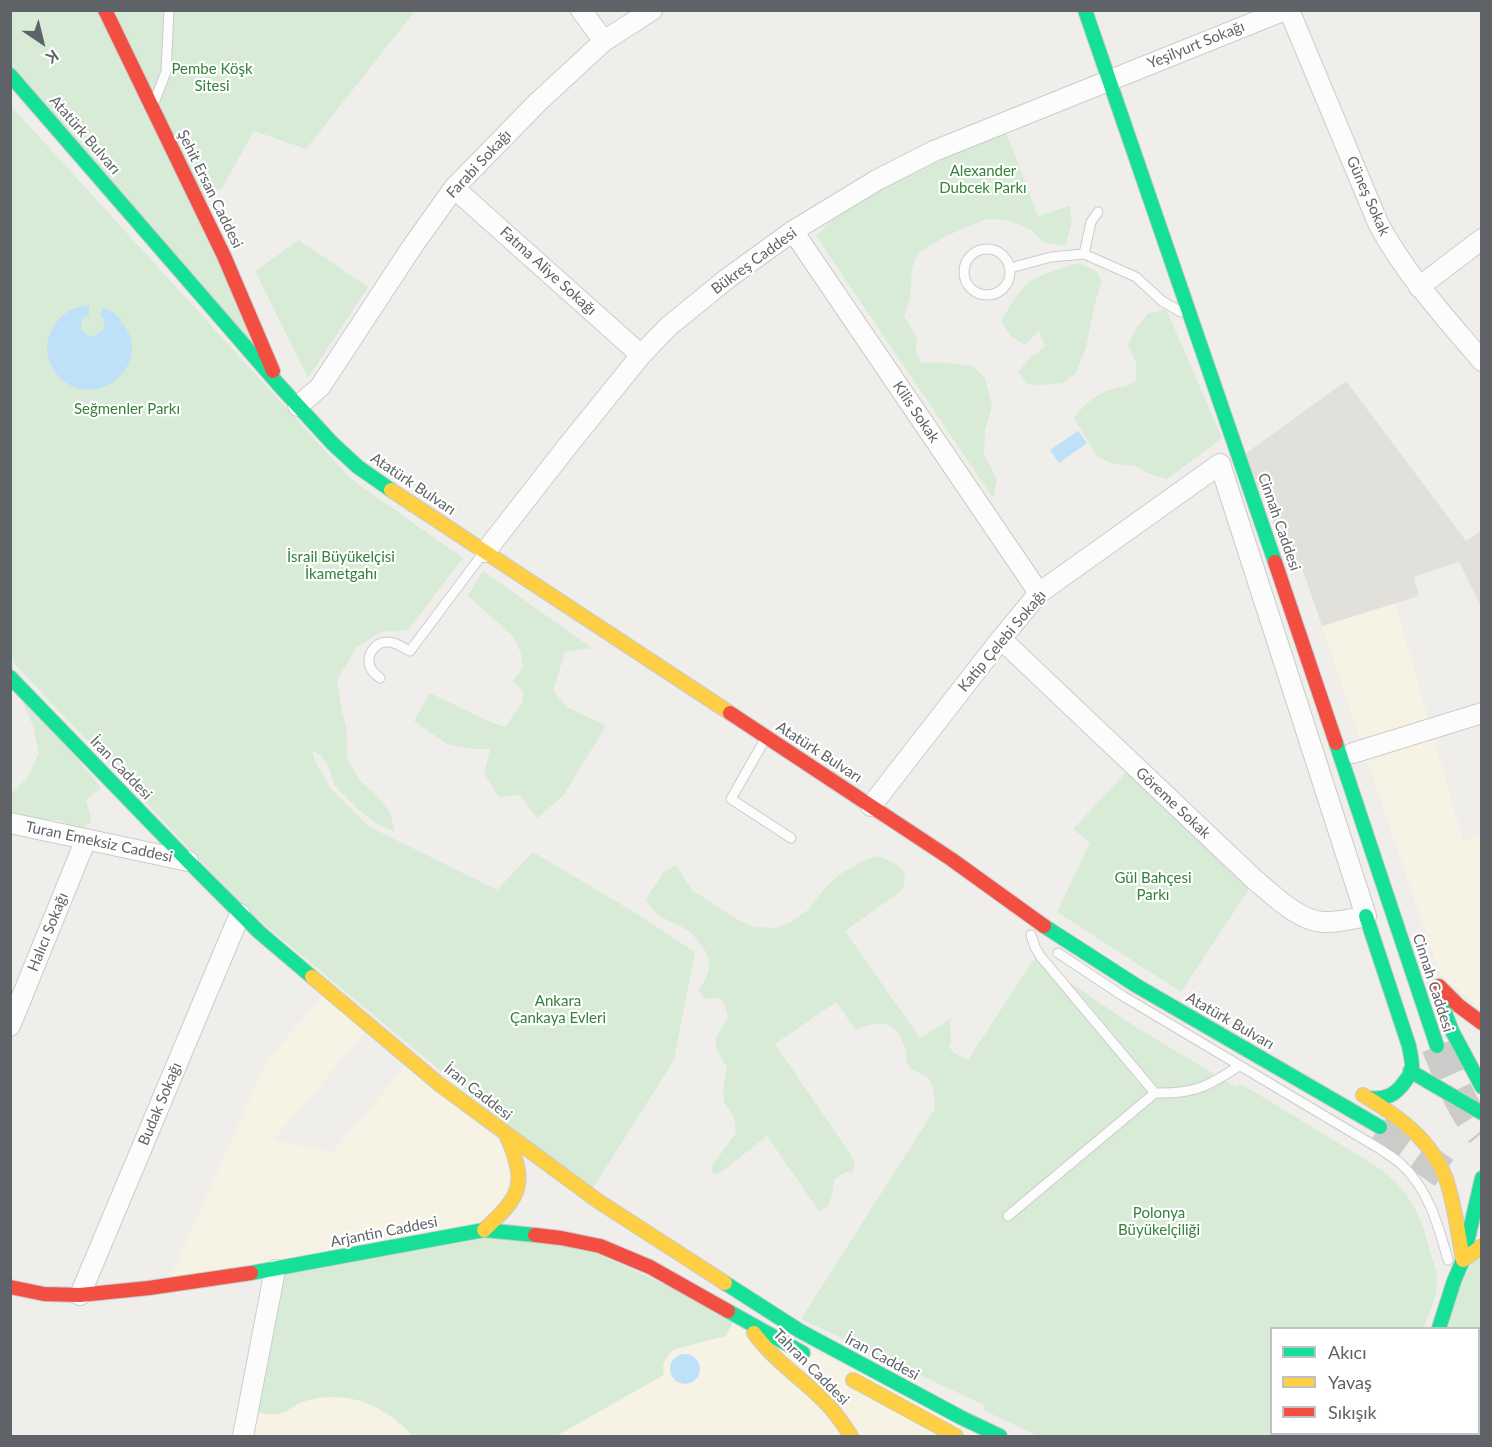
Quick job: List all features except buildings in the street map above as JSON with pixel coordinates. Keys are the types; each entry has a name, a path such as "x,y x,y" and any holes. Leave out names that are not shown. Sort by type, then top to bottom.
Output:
{"main road":[{"name":"Şehit Ersan Caddesi","path":"105,10 224,255 278,384"},
{"name":"Cinnah Caddesi","path":"1085,10 1269,544 1437,1046"},
{"name":"Atatürk Bulvarı","path":"10,75 278,384 332,443 358,467 872,806 1097,961 1380,1128"},
{"path":"1269,544 1281,553 1292,571 1368,798"},
{"name":"İran Caddesi","path":"10,677 240,914 439,1084 598,1202 800,1331 1000,1437"},
{"name":"Atatürk Bulvarı","path":"888,817 929,829"},
{"path":"1366,916 1411,1058 1406,1081 1394,1093 1379,1099 1368,1098"},
{"name":"Cinnah Caddesi","path":"1482,1023 1455,1004 1432,979 1452,1031 1482,1087"},
{"path":"1410,1071 1482,1113"},
{"path":"1349,1087 1392,1112 1413,1129 1434,1155 1451,1196 1463,1260"},
{"path":"484,1230 507,1208 519,1188 519,1169 506,1134"},
{"path":"1440,1327 1463,1260 1482,1178"},
{"name":"Arjantin Caddesi","path":"10,1287 44,1294 80,1295 149,1288 275,1270 484,1230 561,1238 600,1246 650,1267 747,1322"},
{"path":"1463,1260 1482,1245"},
{"path":"747,1322 820,1362"},
{"name":"Tahran Caddesi","path":"747,1322 775,1358 823,1400 839,1418 851,1437"},
{"path":"841,1374 950,1434"},
{"path":"932,1437 950,1434"}],"street":[{"path":"581,10 604,41"},
{"name":"Farabi Sokağı","path":"298,406 320,387 411,247 454,188 538,102 604,41 652,10"},
{"name":"Yeşilyurt Sokağı","path":"1108,80 1285,10"},
{"name":"Güneş Sokak","path":"1289,10 1378,223 1419,287 1482,362"},
{"name":"Bükreş Caddesi","path":"485,552 642,355 669,326 728,278 793,231 876,180 934,151 1108,80"},
{"name":"Fatma Aliye Sokağı","path":"454,188 642,355"},
{"name":"Kilis Sokak","path":"793,231 1039,593"},
{"path":"1419,287 1482,238"},
{"name":"Katip Çelebi Sokağı","path":"872,806 1039,593 1220,464 1366,916"},
{"name":"Göreme Sokak","path":"1001,639 1255,880 1284,903 1309,920 1334,922 1366,916"},
{"path":"1353,753 1482,713"},
{"name":"Turan Emeksiz Caddesi","path":"10,824 188,861"},
{"name":"Halıcı Sokağı","path":"10,1026 86,839"},
{"name":"Budak Sokağı","path":"80,1295 240,914"},
{"path":"243,1437 275,1270"}],"lane":[{"path":"152,108 166,72 169,10"},
{"path":"1084,254 1091,222 1098,212"},
{"path":"993,249 1001,253 1010,268 1009,281 1005,288 991,296 984,296 970,289 964,276 967,261 978,250 993,249"},
{"path":"1010,268 1051,256 1084,254 1136,277 1162,301 1191,318"},
{"path":"380,678 373,673 369,665 372,649 387,642 395,643 410,651 485,552"},
{"path":"766,737 731,799 791,838"},
{"path":"888,817 910,843"},
{"path":"1022,929 1040,942"},
{"path":"1031,935 1041,957 1155,1093"},
{"path":"1050,948 1123,996 1400,1163 1412,1176 1433,1210 1454,1281"},
{"path":"1008,1216 1155,1093 1175,1093 1202,1087 1215,1082 1239,1066"}],"shaded area":[{"path":"1346,381 1466,541 1481,531 1481,607 1459,562 1414,577 1419,596 1322,626 1302,568 1292,552 1281,543 1245,454"},
{"path":"1395,603 1463,841 1480,836 1481,839 1481,1010 1439,972 1322,626"},
{"path":"328,991 370,1026 273,1140 333,1152 411,1060 516,1158 498,1218 167,1285 267,1060"},
{"path":"736,1316 1000,1436 556,1436 663,1375 664,1362 670,1353"},
{"path":"325,1397 350,1398 369,1403 389,1414 412,1436 243,1436 248,1410 278,1415 303,1401"}],"green space":[{"name":"Pembe Köşk Sitesi","path":"11,11 415,11 306,149 254,131 222,188 199,202 278,384 11,75"},
{"path":"11,106 351,479 463,558 408,630 380,632 357,647 337,680 347,731 347,758 360,781 390,812 395,832 377,824 359,810 334,785 328,764 312,750 315,761 331,789 368,826 497,890 533,852 634,912 695,952 674,1060 593,1188 504,1123 248,911 11,660"},
{"name":"Alexander Dubcek Parkı","path":"1005,130 1038,216 1069,206 1072,222 1065,246 1044,242 1031,230 1008,220 986,219 946,236 917,254 912,269 910,298 904,316 917,337 916,351 921,363 938,362 973,366 985,378 992,406 985,430 984,454 997,480 993,498 816,236 840,212 895,182"},
{"path":"299,240 368,287 308,378 255,271"},
{"path":"1079,263 1096,271 1102,281 1086,347 1076,373 1063,383 1028,384 1018,372 1031,357 1045,347 1039,330 1025,345 1011,336 1001,321 1018,294 1029,282"},
{"path":"1166,309 1222,438 1167,479 1147,473 1135,466 1114,464 1098,457 1074,419 1086,404 1096,397 1136,380 1136,363 1128,345 1136,328 1148,314"},
{"path":"483,571 592,648 565,652 553,691 567,707 606,726 563,796 537,818 520,795 499,797 484,773 490,749 474,749 447,744 414,721 430,693 505,727 523,702 523,691 513,681 523,668 521,654 514,637 468,596"},
{"path":"13,680 101,788 86,800 91,822 81,829 71,827 60,820 11,824 11,794 28,777 39,753 33,726"},
{"name":"Gül Bahçesi Parkı","path":"1133,765 1255,880 1181,992 1057,912 1090,843 1073,829"},
{"name":"Polonya Büyükelçiliği","path":"877,856 895,864 903,872 904,884 901,891 845,931 920,1038 950,1019 949,1047 954,1053 968,1060 1034,959 1139,1029 1236,1087 1241,1084 1373,1164 1404,1192 1422,1224 1436,1272 1436,1291 1424,1327 1270,1327 1270,1435 1370,1435 1038,1436 983,1410 984,1405 801,1319 935,1109 932,1086 928,1078 908,1065 905,1048 894,1029 888,1025 879,1024 856,1030 836,1002 775,1044 855,1164 852,1172 845,1172 834,1180 829,1206 819,1211 767,1136 721,1172 715,1174 711,1167 736,1133 734,1116 724,1102 723,1090 727,1068 717,1050 715,1039 728,1017 725,1005 719,998 702,997 699,989 707,976 709,964 702,946 687,930 653,910 646,899 664,872 676,865 692,890 741,922 755,927 776,928 791,922 808,910 824,889 840,874"},
{"path":"484,1230 561,1238 736,1316 726,1336 675,1349 665,1361 664,1375 556,1436 412,1436 378,1408 343,1398 330,1397 305,1401 279,1414 248,1410 275,1270"},
{"path":"1481,1246 1481,1436 1389,1436 1480,1435 1480,1327 1440,1327"}],"water":[{"path":"89,305 89,315 82,318 81,330 92,337 103,331 105,320 101,317 102,307 114,313 123,324 130,338 132,351 121,375 110,384 97,389 83,389 62,380 52,367 47,352 49,336 62,316 76,308"},
{"path":"1078,431 1087,443 1059,463 1050,450"},
{"path":"685,1354 691,1355 699,1363 699,1375 691,1383 685,1384 679,1383 671,1375 670,1369 671,1363 679,1355"}],"tunnel":[{"path":"1437,1046 1462,1102 1482,1133"},
{"path":"1380,1127 1444,1173"}],"traffic: fast":[{"path":"1085,10 1275,562"},
{"path":"10,75 332,443 358,467 391,490"},
{"path":"10,677 259,932 312,977"},
{"path":"1336,743 1437,1046"},
{"path":"1366,916 1409,1046 1412,1066 1408,1077 1394,1093 1380,1098 1368,1098"},
{"path":"1044,926 1137,986 1380,1127"},
{"path":"1442,1005 1452,1031 1482,1087"},
{"path":"1410,1071 1482,1113"},
{"path":"1439,1327 1463,1260 1482,1178"},
{"path":"251,1273 484,1230 535,1235"},
{"path":"725,1283 800,1331 1000,1436"},
{"path":"728,1311 803,1353"}],"traffic: slow":[{"path":"391,490 730,713"},
{"path":"312,977 439,1084 598,1201 725,1283"},
{"path":"1363,1095 1401,1120 1422,1140 1440,1165 1452,1199 1463,1260 1482,1246"},
{"path":"484,1230 507,1207 518,1187 517,1165 506,1134"},
{"path":"754,1333 771,1353 829,1406 851,1436"},
{"path":"853,1380 956,1436"}],"traffic: jam":[{"path":"105,10 224,256 273,371"},
{"path":"1275,562 1336,743"},
{"path":"730,713 951,859 1044,926"},
{"path":"1439,986 1459,1006 1482,1023"},
{"path":"535,1235 600,1246 650,1267 728,1311"},
{"path":"10,1287 44,1294 80,1295 149,1288 251,1273"}],"park label":[{"name":"Seğmenler Parkı","path":"127,409"},
{"name":"İsrail Büyükelçisi İkametgahı","path":"341,566"},
{"name":"Ankara Çankaya Evleri","path":"558,1010"}]}
